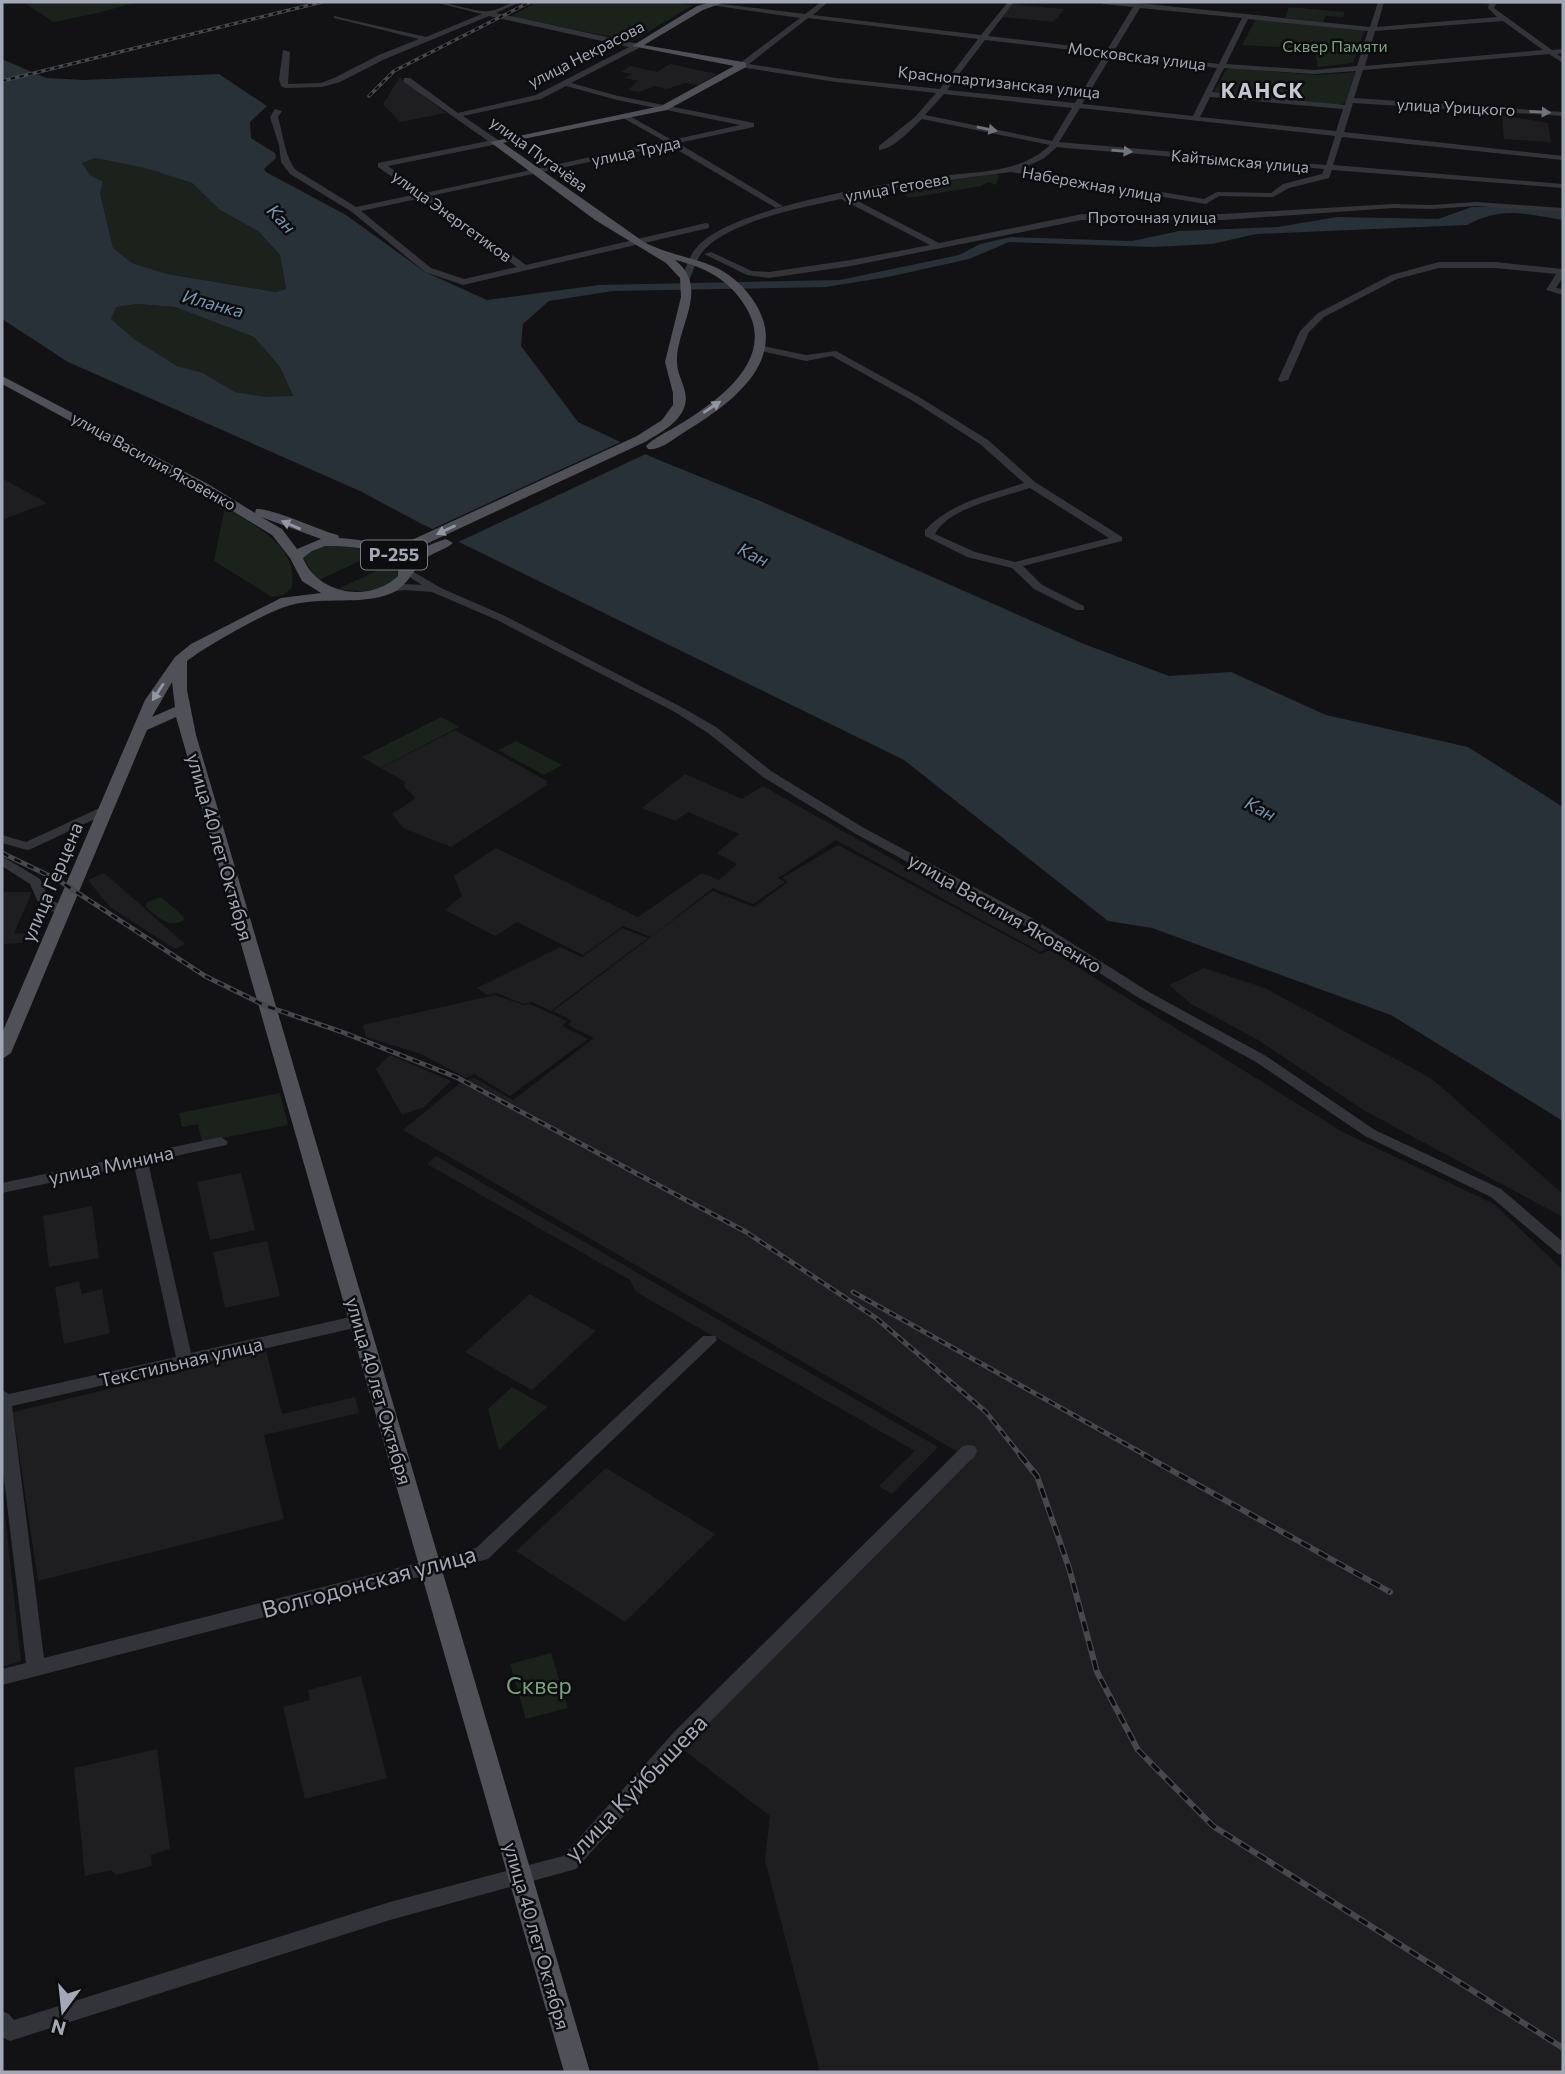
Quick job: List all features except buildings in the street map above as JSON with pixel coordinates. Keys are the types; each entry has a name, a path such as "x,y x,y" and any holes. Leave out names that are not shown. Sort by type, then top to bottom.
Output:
{"main road":[{"name":"улица Некрасова","path":"636,46 700,8 722,4"},
{"name":"Краснопартизанская улица","path":"636,46 743,65"},
{"path":"495,142 664,108 743,65"},
{"name":"улица Пугачёва","path":"495,142 634,241 654,252"},
{"path":"654,252 691,260 717,270 742,293 755,311 762,333 759,348"},
{"path":"654,252 677,268 686,279"},
{"name":"Р-255","path":"686,279 685,296 671,353 671,370 680,399 677,410 670,419 641,439 419,542 395,549 324,542 307,548 296,556 304,575 317,586 344,593 384,592 401,583 421,555 655,444 735,391 748,373 759,348"},
{"name":"улица Василия Яковенко","path":"2,379 204,487 277,532 296,556"},
{"name":"Р-255","path":"204,487 310,532 357,545"},
{"name":"Р-255","path":"373,547 399,558 407,571"},
{"path":"286,601 304,582 304,575"},
{"path":"180,660 196,647 286,601 344,593"},
{"name":"улица 40 лет Октября","path":"180,660 178,679 182,709 259,983 577,2072"},
{"name":"улица Герцена","path":"2,1053 152,700 180,660"},
{"path":"141,727 182,709"}],"street":[{"name":"Краснопартизанская улица","path":"438,2 636,46"},
{"path":"286,52 282,79 285,86 323,85 382,57 517,2"},
{"path":"743,65 825,2"},
{"path":"882,148 901,136 920,116 1011,2"},
{"path":"1103,2 1374,29 1505,19"},
{"path":"1328,168 1381,2"},
{"path":"1480,2 1561,2"},
{"path":"1492,2 1494,12 1563,61"},
{"name":"Московская улица","path":"722,4 1221,66 1301,72 1563,51"},
{"path":"1054,144 1138,5"},
{"path":"1195,119 1246,16"},
{"path":"336,17 427,39"},
{"name":"улица Некрасова","path":"458,115 538,97 636,46"},
{"name":"Краснопартизанская улица","path":"743,65 836,80 1563,158"},
{"name":"улица Пугачёва","path":"407,80 495,142"},
{"path":"565,83 664,108"},
{"name":"улица Урицкого","path":"1207,94 1563,114"},
{"name":"улица Труда","path":"355,210 751,125 664,108"},
{"path":"278,111 274,117 285,162 293,172 355,210 428,270 463,282 706,226"},
{"path":"626,116 779,206"},
{"name":"Кайтымская улица","path":"920,116 1054,144 1563,186"},
{"name":"улица Энергетиков","path":"495,142 381,165 523,267"},
{"name":"улица Гетоева","path":"735,227 844,197 933,180 1010,170 1033,162 1054,144"},
{"name":"Набережная улица","path":"1010,170 1206,202 1217,194 1277,194 1286,186 1326,176 1328,168"},
{"path":"844,197 939,246"},
{"name":"Проточная улица","path":"708,254 750,273 769,275 939,246 1082,217 1223,217 1393,206 1476,204 1563,210"},
{"path":"717,270 708,254 713,244 735,227"},
{"path":"686,279 691,260 707,242 735,227"},
{"path":"1283,380 1305,331 1321,316 1394,277 1439,265 1495,265 1562,272 1550,290 1563,292"},
{"path":"759,348 806,358 833,353 916,399 984,442 1031,484 1118,539 1015,565 990,562 930,536 929,531 938,520 953,512 1031,484"},
{"path":"1015,565 1038,587 1080,608"},
{"path":"407,571 437,590"},
{"path":"384,592 413,587 437,590"},
{"name":"улица Василия Яковенко","path":"437,590 501,618 679,710 712,730 779,782 860,831 1027,921 1144,995 1261,1059 1370,1133 1496,1193 1563,1250"},
{"path":"2,839 27,846 106,809"},
{"path":"2,860 35,882 44,901 63,911"},
{"name":"улица Минина","path":"2,1188 221,1142"},
{"path":"140,1159 185,1361"},
{"name":"Текстильная улица","path":"2,1402 359,1321"},
{"name":"Волгодонская улица","path":"2,1677 482,1554 709,1340"},
{"path":"2,1396 36,1668"},
{"name":"улица Куйбышева","path":"6,2026 390,1911 569,1863 682,1737 969,1451"}],"shaded area":[{"path":"1012,4 1064,9 1054,22 1002,17"},
{"path":"670,64 717,74 699,85 685,83 667,89 655,86 639,92 628,90 638,81 624,78 631,74 621,72 630,66 657,72"},
{"path":"400,77 446,113 400,122 383,104"},
{"path":"1502,115 1548,123 1551,142 1504,139"},
{"path":"2,478 47,503 2,520"},
{"path":"455,730 547,781 547,785 451,847 403,828 392,814 416,798 404,787 405,782 381,768"},
{"path":"685,774 742,799 763,786 1048,947 1040,952 836,840 778,878 785,882 753,904 713,888 651,937 623,926 583,955 517,922 495,936 445,910 462,896 454,876 496,848 638,917 702,873 719,880 737,864 717,853 739,834 688,812 675,821 642,808"},
{"path":"838,845 1041,954 1050,950 1341,1131 1494,1204 1563,1270 1563,2072 820,2072 765,1860 770,1816 681,1748 972,1460 403,1130 460,1083 474,1078 513,1100 594,1038 568,1025 572,1021 553,1011 712,891 754,907 788,882 782,878"},
{"path":"104,873 185,944 175,949 110,907 88,880"},
{"path":"2,892 32,892 14,933 26,934 22,943 2,944"},
{"path":"622,928 648,938 551,1011 532,1002 524,1004 496,993 487,995 477,988 560,947 582,957"},
{"path":"1204,968 1265,988 1432,1079 1563,1194 1563,1217 1365,1111 1258,1040 1191,1004 1169,985"},
{"path":"495,995 524,1005 530,1004 567,1021 562,1026 588,1039 510,1096 474,1074 466,1078 421,1054 366,1037 363,1025"},
{"path":"390,1055 451,1081 424,1107 402,1115 376,1069"},
{"path":"436,1156 938,1447 892,1494 879,1486 915,1451 636,1292 630,1280 427,1164"},
{"path":"241,1173 255,1230 210,1240 197,1182"},
{"path":"92,1206 99,1258 49,1267 43,1216"},
{"path":"267,1241 280,1296 225,1308 213,1252"},
{"path":"79,1281 82,1294 102,1289 110,1333 64,1344 55,1287"},
{"path":"530,1294 596,1331 532,1390 465,1352"},
{"path":"266,1351 282,1414 355,1397 359,1413 264,1435 284,1519 38,1581 13,1412"},
{"path":"606,1468 715,1534 625,1622 516,1551"},
{"path":"2,1488 21,1661 2,1667"},
{"path":"361,1676 387,1778 305,1799 283,1707 310,1700 308,1690"},
{"path":"157,1749 170,1849 151,1855 152,1866 116,1875 111,1870 85,1876 74,1768"}],"green space":[{"path":"137,2 54,22 26,4"},
{"path":"536,2 672,2 693,5 633,41 510,17"},
{"path":"1289,7 1345,12 1343,17 1326,16 1323,22 1285,18"},
{"name":"Сквер Памяти","path":"1256,19 1365,29 1353,63 1318,67 1312,49 1242,45"},
{"path":"1231,68 1317,75 1356,72 1347,102 1338,105 1214,92 1226,70"},
{"path":"95,158 145,168 192,183 220,210 258,231 280,255 286,290 276,292 167,274 132,263 113,248 100,193 82,163"},
{"path":"996,174 999,176 996,185 988,182 981,186 909,198 898,191 900,188"},
{"path":"137,304 175,307 254,337 280,367 293,397 266,397 235,392 203,373 177,366 134,339 111,319 116,307"},
{"path":"225,507 262,530 282,550 289,561 292,574 291,589 283,595 272,597 214,561"},
{"path":"336,544 377,553 317,581 303,557 317,547"},
{"path":"393,563 398,575 387,586 371,591 338,589"},
{"path":"441,717 459,727 380,768 362,757"},
{"path":"516,741 562,765 544,775 498,750"},
{"path":"161,897 183,916 184,920 168,922 146,907 147,902"},
{"path":"280,1093 288,1125 202,1142 198,1124 182,1127 179,1113"},
{"path":"512,1387 547,1407 499,1450 488,1409"},
{"name":"Сквер","path":"551,1653 568,1708 526,1719 510,1664"}],"water":[{"path":"2,59 46,78 84,80 219,74 267,106 250,122 251,138 275,153 276,158 264,169 266,172 346,215 425,272 487,300 599,285 840,280 959,255 980,244 1011,237 1132,241 1179,231 1278,227 1337,217 1438,219 1472,207 1512,207 1563,212 1563,220 1503,213 1467,225 1256,234 1212,244 1153,247 1009,242 969,259 826,287 613,291 549,301 523,324 521,346 578,422 654,458 765,503 1084,644 1169,676 1231,672 1326,715 1468,747 1563,807 1563,1121 1391,1015 1152,928 1108,921 904,760 360,491 68,362 2,319","holes":["95,158 145,168 192,183 220,210 258,231 280,255 286,289 276,292 167,274 132,263 113,248 100,193 103,182 90,175 82,163","137,304 175,307 254,337 280,367 293,396 266,397 235,392 203,373 177,366 134,339 111,319 116,307"]}],"pier":[{"path":"625,440 650,452 454,544 428,531"}],"railway":[{"path":"2,81 322,2"},
{"path":"369,96 394,71 530,2"},
{"path":"2,853 58,880 205,976 266,1006 342,1032 456,1077 746,1232 876,1318 986,1412 1021,1456"},
{"path":"853,1292 1147,1456"},
{"path":"1020,1455 1037,1476 1069,1568 1097,1672 1138,1750 1213,1826 1563,2048"},
{"path":"1144,1455 1390,1592"}],"district":[{"name":"КАНСК","path":"1263,91"}],"water label":[{"name":"Кан","path":"281,219"},
{"name":"Иланка","path":"213,304"},
{"name":"Кан","path":"753,555"},
{"name":"Кан","path":"1260,809"}]}
